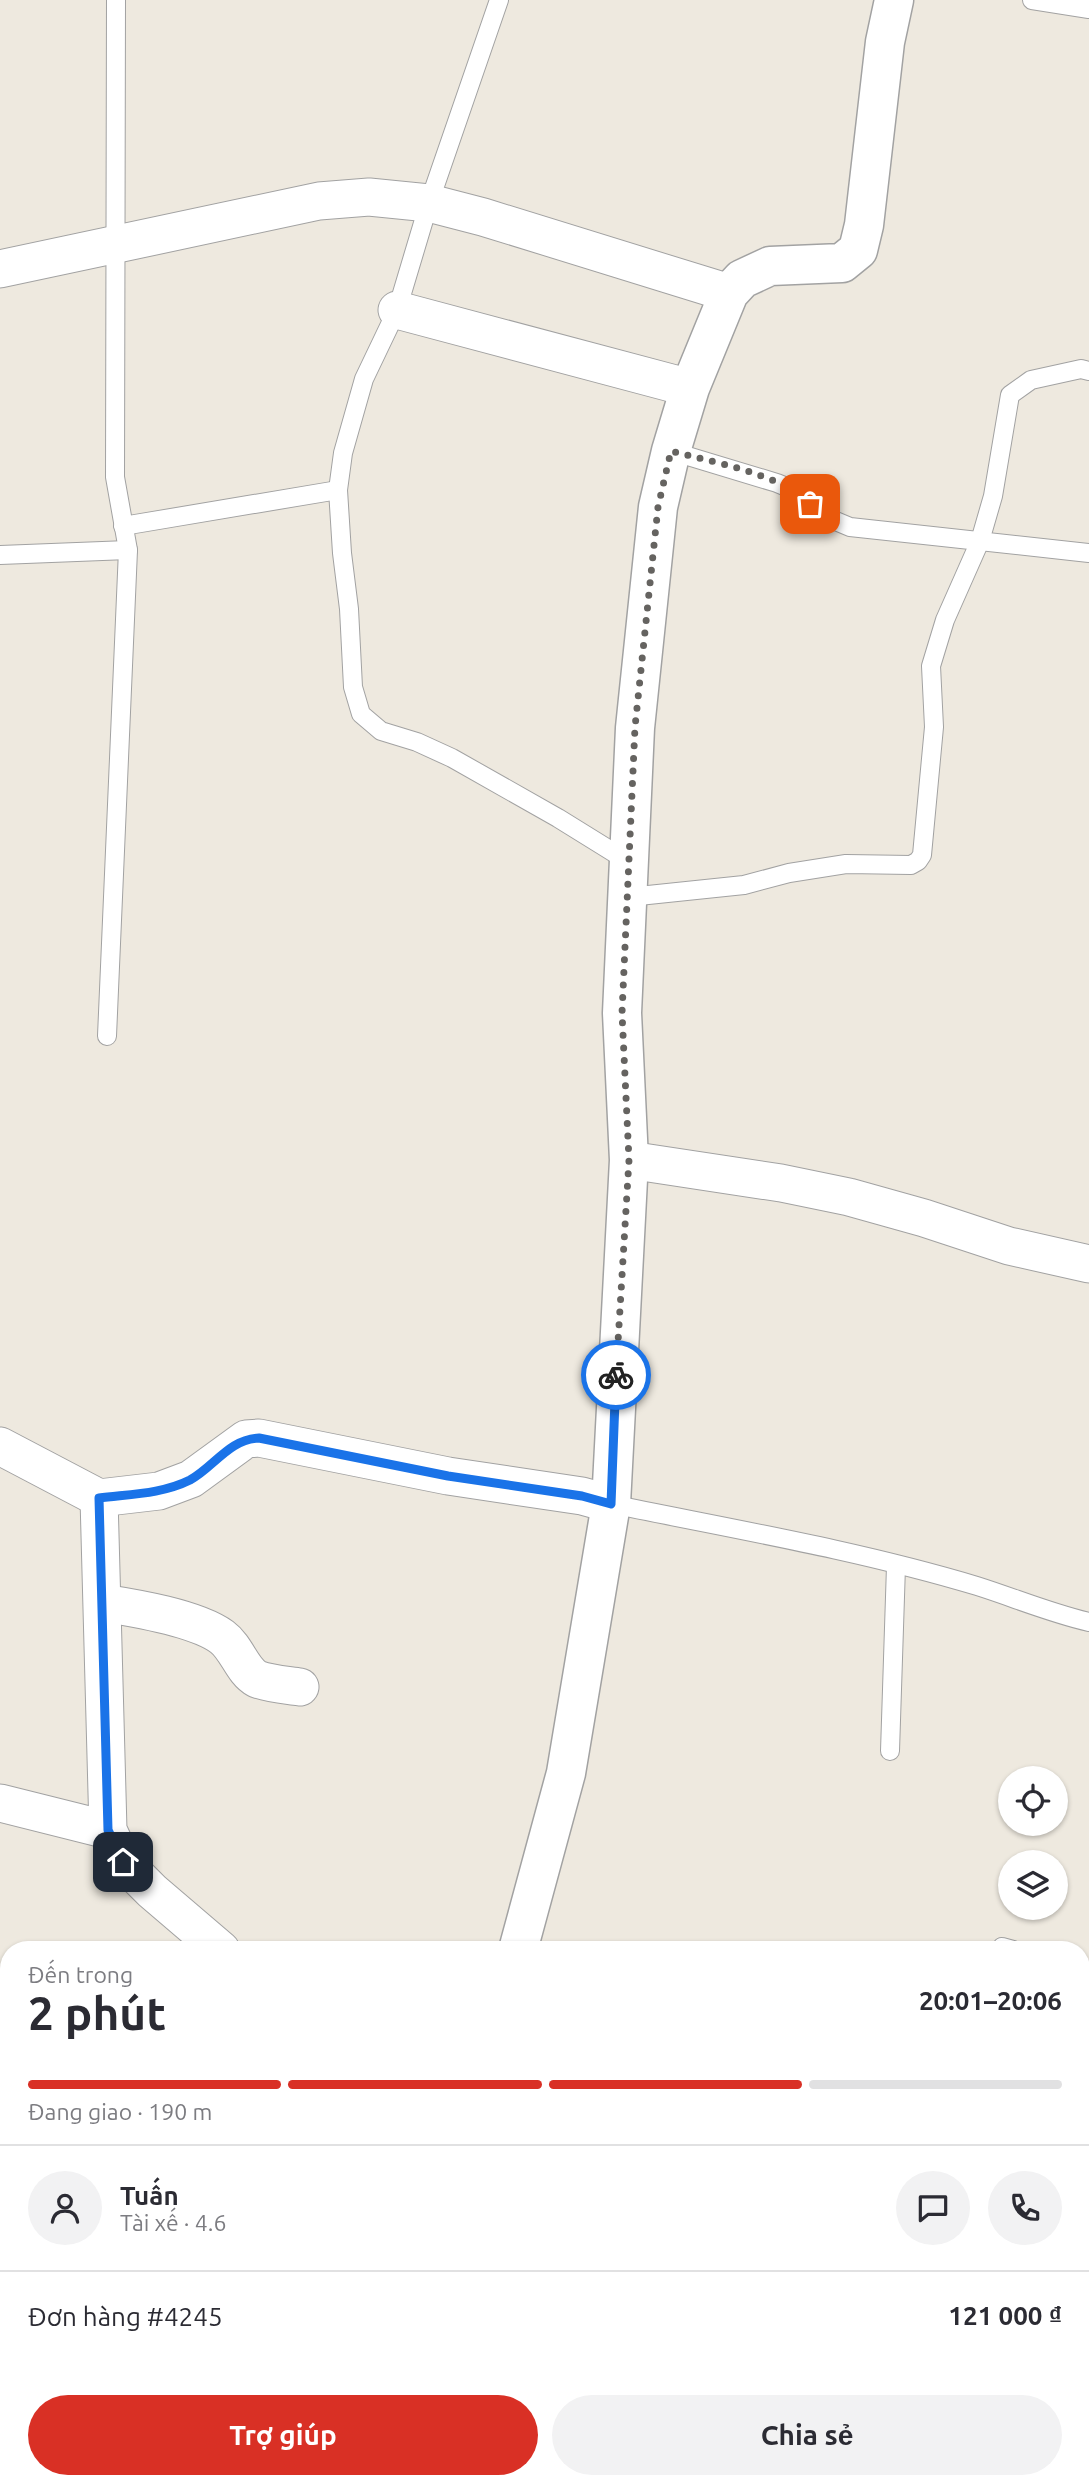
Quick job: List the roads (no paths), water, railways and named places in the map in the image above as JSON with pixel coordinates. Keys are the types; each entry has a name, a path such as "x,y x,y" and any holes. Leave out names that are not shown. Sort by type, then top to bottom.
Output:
{"street":[{"path":"520,1941 566,1773 611,1504 629,1160 622,1013 635,727 658,507 690,388 729,293 742,279 770,266 842,263 858,250 864,225 885,42 894,0"},
{"path":"0,269 319,201 369,197 429,202 483,216 729,293"},
{"path":"397,310 690,388"},
{"path":"629,1160 781,1183 849,1197 1009,1246 1089,1264"},
{"path":"0,1446 99,1498 159,1491 191,1479 246,1439 259,1438 448,1476 582,1496 611,1504"},
{"path":"99,1498 108,1830 123,1862 210,1941"},
{"path":"103,1603 135,1608 221,1636 235,1649 247,1669 257,1679 300,1687"},
{"path":"0,1803 108,1830"}],"lane":[{"path":"107,1036 128,550 115,477 116,0"},
{"path":"499,0 429,202 397,310 364,379 343,453 338,490 353,687 361,714 380,731 417,742 452,758 558,818 629,880 744,885 789,873 846,864 911,865 922,855 934,727 931,666 946,620 980,541 993,496 1010,395 1031,380 1081,369 1089,371"},
{"path":"1031,0 1089,9"},
{"path":"671,451 777,483 801,494 819,514 850,527 1089,553"},
{"path":"123,526 338,490"},
{"path":"0,555 128,550"},
{"path":"611,1504 837,1550 977,1586 1059,1615 1089,1622"},
{"path":"890,1751 896,1566"}]}
